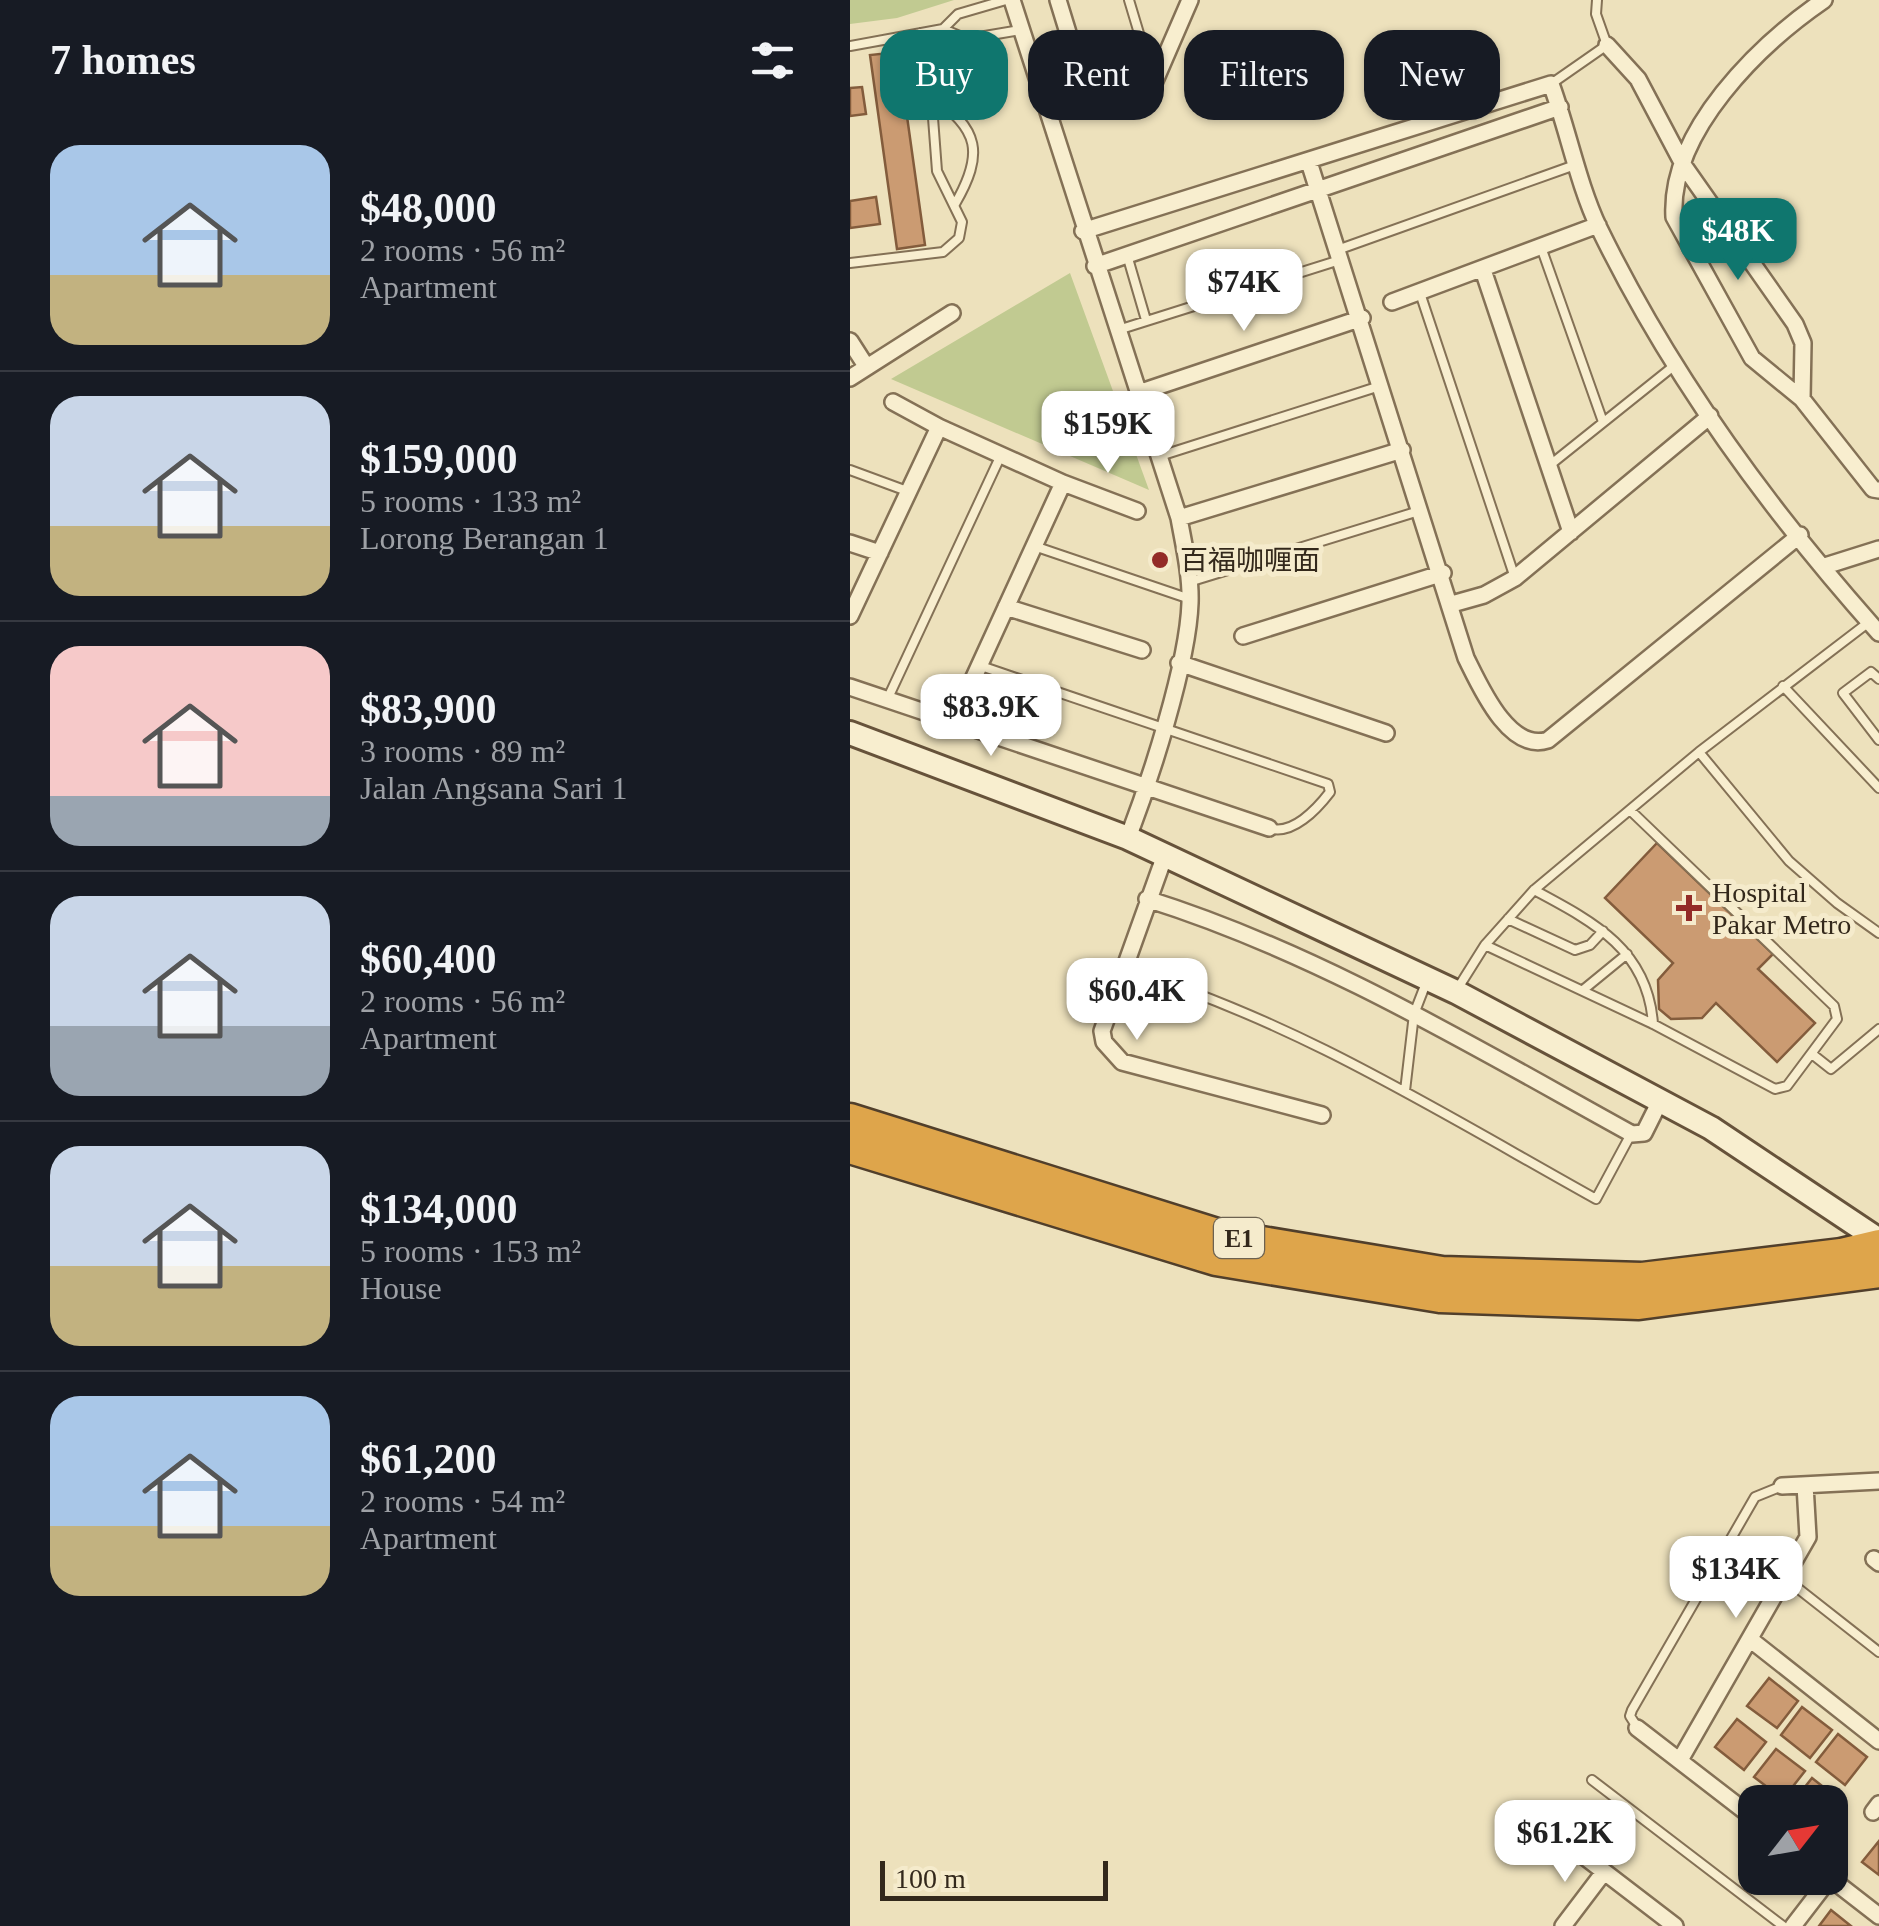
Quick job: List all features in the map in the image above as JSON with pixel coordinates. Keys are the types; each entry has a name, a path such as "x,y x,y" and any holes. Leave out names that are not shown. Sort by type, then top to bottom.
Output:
{"highway":[{"name":"E1","path":"850,1119 1220,1235 1442,1272 1641,1291 1841,1254 1879,1243"},
{"name":"E1","path":"850,1148 1216,1260 1440,1297 1641,1291 1879,1272"}],"main road":[{"path":"850,732 1128,838 1428,978 1761,1159 1879,1243"}],"street":[{"path":"1009,0 1180,518 1190,590 1179,663 1148,787 1128,838"},
{"path":"1058,0 1067,30"},
{"path":"1164,61 1190,0"},
{"path":"1824,0 1780,33 1733,80 1684,166 1673,208 1677,226 1752,358 1802,399 1879,490"},
{"path":"1607,45 1652,101 1684,166 1800,334 1802,399"},
{"path":"1084,231 1551,84 1598,225 1675,365 1874,627"},
{"path":"1095,266 1560,107"},
{"path":"1310,162 1466,658 1485,697 1524,739 1537,743 1548,740 1800,534"},
{"path":"1392,302 1598,225"},
{"path":"1483,270 1571,532"},
{"path":"850,378 952,313"},
{"path":"1141,392 1362,318"},
{"path":"850,341 866,366"},
{"path":"893,402 1063,484 1137,511"},
{"path":"1452,604 1484,595 1515,578 1710,416"},
{"path":"850,616 939,426"},
{"path":"1180,518 1402,450"},
{"path":"953,722 1063,484"},
{"path":"850,543 880,554"},
{"path":"1825,566 1879,548"},
{"path":"1243,636 1442,573"},
{"path":"1006,607 1142,650"},
{"path":"1179,663 1386,733"},
{"path":"850,687 1269,828"},
{"path":"1165,854 1102,1031 1104,1042 1122,1062 1322,1114"},
{"path":"1147,899 1233,926 1414,1014 1632,1134 1644,1132 1660,1101"},
{"path":"1782,1486 1879,1481"},
{"path":"1680,1760 1808,1537 1806,1485"},
{"path":"1751,1640 1879,1741"},
{"path":"1637,1728 1738,1806"},
{"path":"1555,1834 1674,1926"},
{"path":"1563,1926 1604,1872"},
{"path":"1848,1892 1879,1916"},
{"path":"1793,1926 1817,1895"}],"lane":[{"path":"943,29 958,14 1009,0"},
{"path":"1130,0 1139,30"},
{"path":"1551,84 1607,45 1596,14 1597,0"},
{"path":"937,30 967,39 1021,30"},
{"path":"850,46 880,40"},
{"path":"850,264 943,252 954,246 962,222 937,170 933,120"},
{"path":"955,205 973,163 971,134 961,120"},
{"path":"1118,330 1341,254 1579,164"},
{"path":"1540,247 1603,422"},
{"path":"1128,255 1146,320"},
{"path":"1420,292 1515,578"},
{"path":"1550,465 1675,365"},
{"path":"1160,456 1382,386"},
{"path":"888,700 1001,456"},
{"path":"850,470 908,491"},
{"path":"1034,546 1190,590 1422,510"},
{"path":"1456,992 1486,945 1534,890 1783,686 1874,627"},
{"path":"978,666 1328,784 1330,792 1322,803 1296,824 1282,831 1269,828"},
{"path":"1879,679 1871,672 1865,674 1843,693 1879,740"},
{"path":"1783,686 1879,788"},
{"path":"1699,752 1790,861 1837,904 1879,932"},
{"path":"1486,945 1654,1024 1775,1089 1788,1086 1837,1019 1834,1006 1630,810"},
{"path":"1534,890 1603,931 1626,954 1648,984 1654,1024"},
{"path":"1508,919 1575,950 1590,945 1603,931"},
{"path":"1583,990 1626,954"},
{"path":"1124,969 1235,1007 1405,1091 1596,1199 1632,1134"},
{"path":"1405,1091 1414,1014 1428,978"},
{"path":"1812,1054 1831,1068 1879,1029"},
{"path":"1637,1728 1630,1716 1632,1710 1755,1497 1782,1486"},
{"path":"1786,1579 1879,1652"},
{"path":"1592,1780 1783,1926"}],"green space":[{"path":"850,0 954,0 897,18 850,24"},
{"path":"1070,273 1149,490 891,379"}],"building":[{"path":"880,54 880,120 908,120 925,245 897,249 870,55"},
{"path":"862,87 866,114 850,116 850,88"},
{"path":"876,197 880,224 850,228 850,201"},
{"path":"1657,843 1773,954 1758,969 1815,1023 1777,1062 1716,1003 1702,1018 1671,1019 1659,1009 1658,980 1673,963 1605,898"},
{"path":"1769,1678 1798,1701 1777,1728 1747,1706"},
{"path":"1802,1707 1832,1730 1810,1758 1781,1735"},
{"path":"1737,1719 1766,1742 1744,1770 1715,1747"},
{"path":"1838,1734 1867,1757 1845,1785 1816,1762"},
{"path":"1776,1749 1805,1771 1794,1785 1765,1785 1754,1777"},
{"path":"1879,1841 1879,1875 1862,1862"},
{"path":"1831,1910 1851,1926 1819,1926"}],"place":[{"name":"百福咖喱面","path":"1160,560"},
{"name":"Hospital Pakar Metro","path":"1689,908"}]}
